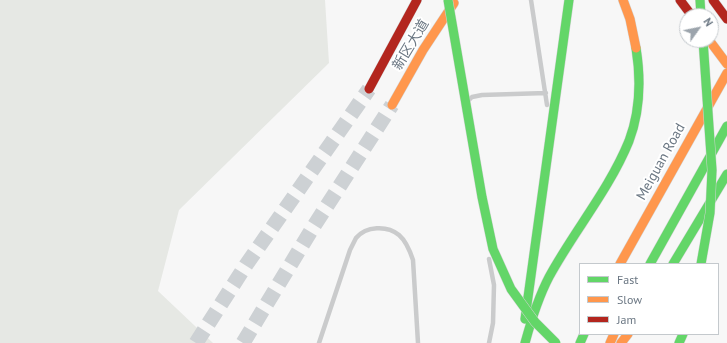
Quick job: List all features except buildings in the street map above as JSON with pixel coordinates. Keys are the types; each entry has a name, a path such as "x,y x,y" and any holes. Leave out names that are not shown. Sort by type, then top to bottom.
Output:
{"main road":[{"path":"369,89 417,0"},
{"path":"448,0 481,190 494,249 502,273 511,289 535,322 556,343"},
{"name":"新区大道","path":"392,105 423,50 456,0"},
{"path":"523,343 550,131 569,0"},
{"path":"523,343 552,270 611,177 622,157 631,134 637,110 639,64 636,40 624,0"},
{"path":"713,0 727,19"},
{"path":"697,48 712,170"},
{"path":"701,263 710,213 712,170 704,48"},
{"path":"715,48 727,64"},
{"name":"Meiguan Road","path":"621,263 727,73"},
{"path":"651,263 727,126"},
{"path":"673,263 727,174"},
{"path":"621,343 627,335"}],"lane":[{"path":"531,0 546,93 550,131"},
{"path":"487,248 463,121 465,105 472,97 482,95 546,93"},
{"path":"319,343 350,250 356,238 364,232 388,228 400,236 409,248 413,260 418,343"},
{"path":"488,255 494,285 493,323 489,343"}],"shaded area":[{"path":"0,0 325,0 329,63 179,210 158,291 213,343 0,343"}],"tunnel":[{"path":"196,343 246,265 369,89"},
{"path":"243,343 312,229 392,105"}],"traffic: fast":[{"path":"448,0 482,197 493,249 511,289 535,322 556,343"},
{"path":"525,319 569,0"},
{"path":"700,0 700,8"},
{"path":"525,343 541,293 549,277 612,176 629,141 635,119 639,83 636,48"},
{"path":"701,263 710,213 712,170 704,48"},
{"path":"651,263 727,126"},
{"path":"674,263 727,174"},
{"path":"580,343 584,335"},
{"path":"679,343 683,335"}],"traffic: slow":[{"path":"623,0 630,19 636,48"},
{"path":"392,105 423,50 454,3"},
{"path":"715,48 727,64"},
{"path":"621,263 727,73"},
{"path":"610,343 614,335"},
{"path":"621,343 627,335"}],"traffic: jam":[{"path":"369,89 417,0"},
{"path":"680,0 686,8"},
{"path":"713,0 727,19"}]}
